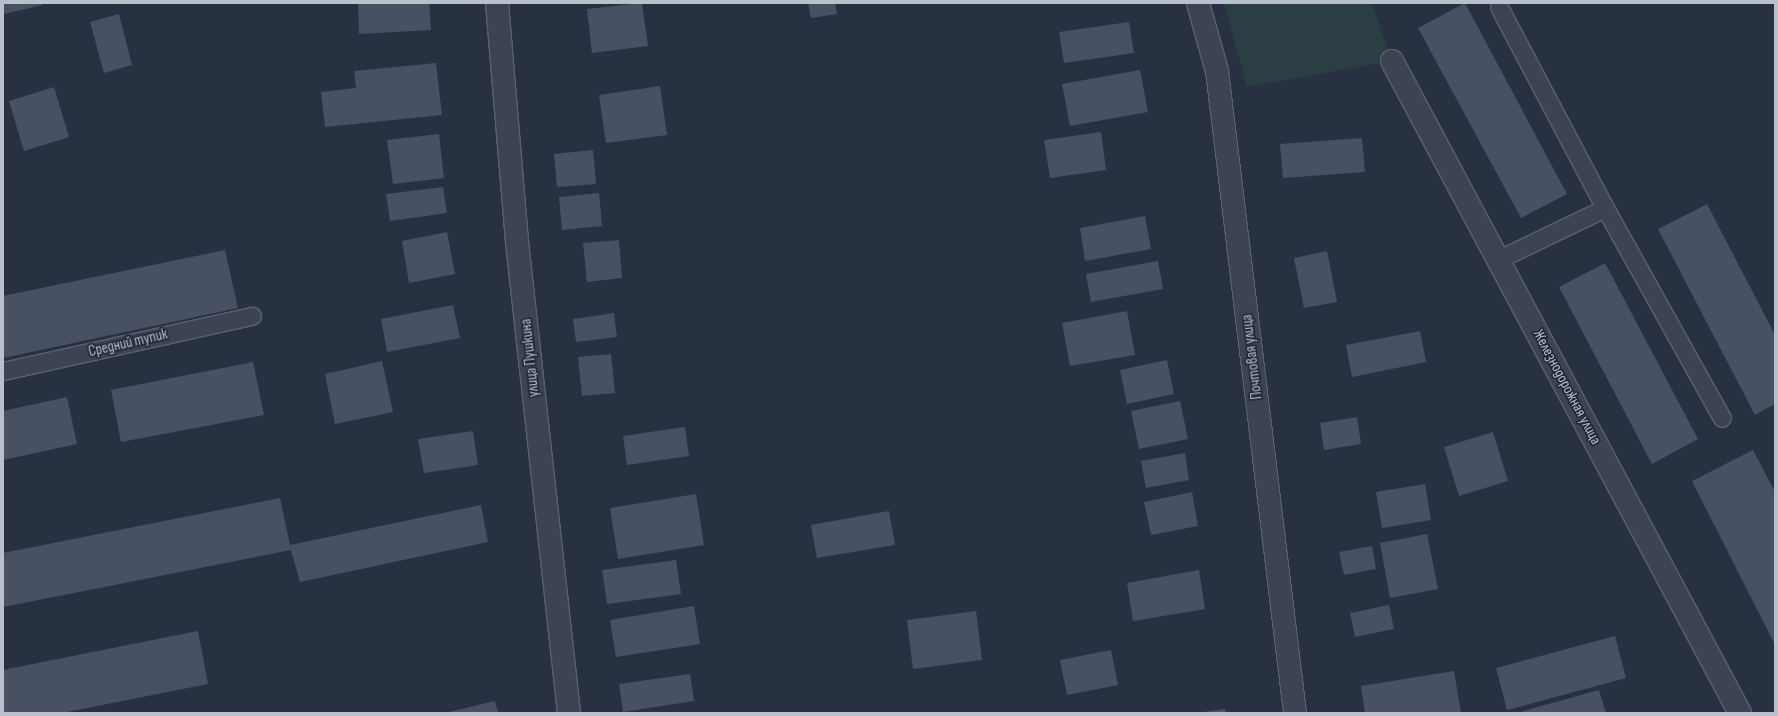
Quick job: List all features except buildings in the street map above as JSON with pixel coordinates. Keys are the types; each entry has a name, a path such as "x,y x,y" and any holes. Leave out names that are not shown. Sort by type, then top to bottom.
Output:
{"street":[{"name":"улица Пушкина","path":"497,3 517,242 569,713"},
{"name":"Почтовая улица","path":"1198,3 1217,71 1295,713"},
{"name":"Железнодорожная улица","path":"1392,61 1740,713"}],"lane":[{"path":"1499,7 1605,208 1722,418"},
{"path":"1499,259 1605,208"},
{"name":"Средний тупик","path":"3,371 252,316"}],"green space":[{"path":"1224,3 1372,3 1392,61 1247,87"}]}
